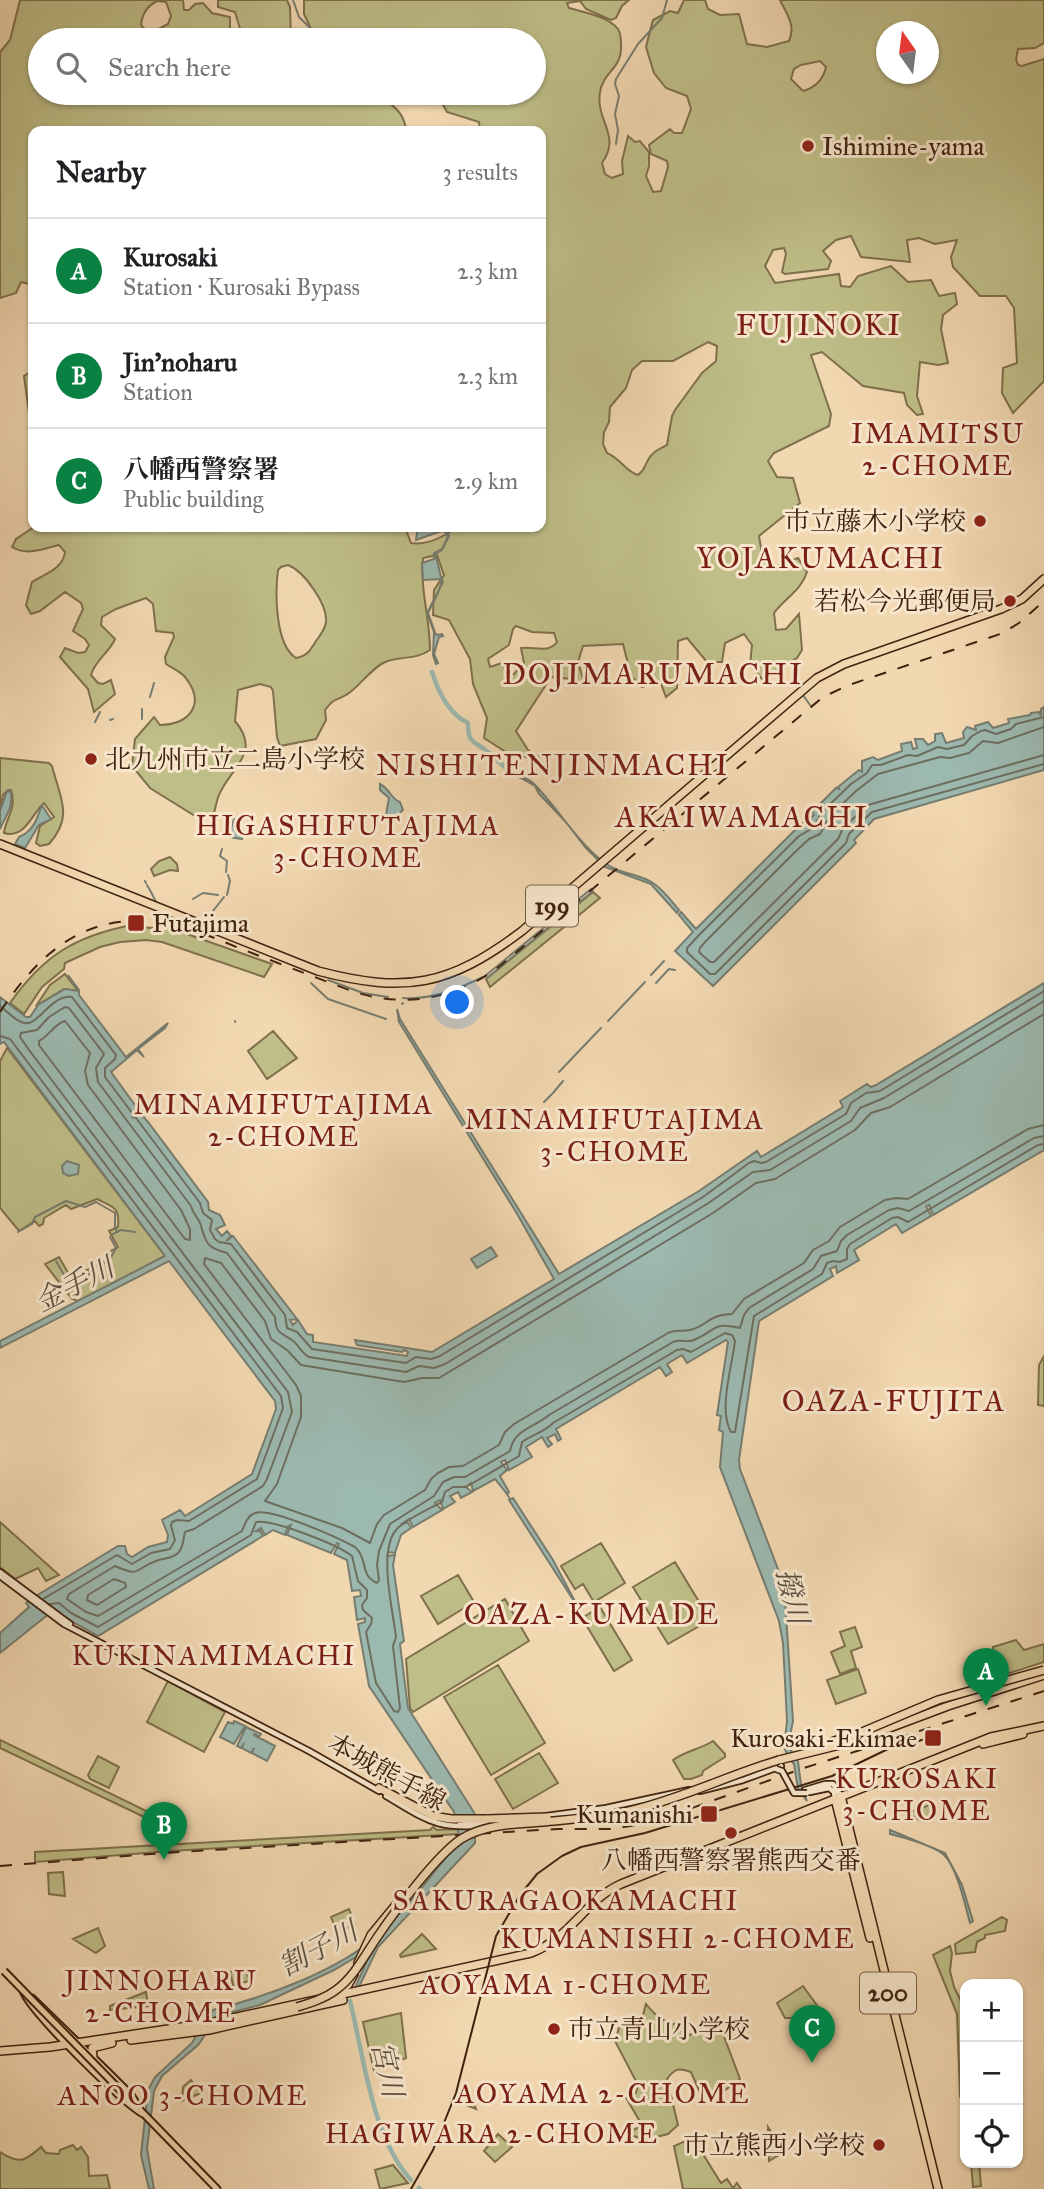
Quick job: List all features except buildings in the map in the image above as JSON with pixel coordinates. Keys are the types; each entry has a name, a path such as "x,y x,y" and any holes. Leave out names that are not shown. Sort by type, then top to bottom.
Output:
{"highway":[{"name":"199","path":"0,845 200,929 327,977 392,986 436,983 460,974 491,957 524,934 820,679 860,660 1016,606 1044,582"},
{"path":"319,1998 344,1988 353,1978 366,1944 385,1916 458,1836 491,1824 618,1810 653,1801 746,1767 827,1744 957,1697 1044,1671"},
{"path":"874,1727 938,1700 1044,1671"},
{"path":"73,2043 112,2043 155,2037 310,2003 333,1992 351,1975 394,1913 438,1861 471,1833 499,1826 584,1818 633,1810 674,1798 761,1765 852,1742 1044,1671"},
{"path":"852,1742 928,1710 1021,1678"},
{"path":"0,2053 199,2028 208,2031 538,1954 571,1933 616,1889 991,1737 1044,1728"},
{"path":"615,1811 646,1810 690,1796 761,1765"},
{"path":"379,1788 433,1816 451,1819 570,1816"},
{"path":"216,2024 319,1998 359,1992 540,1949 562,1936 613,1887 838,1799"},
{"name":"200","path":"838,1799 937,2189"},
{"path":"355,1979 357,1966"},
{"path":"93,2057 92,2049 112,2043"}],"main road":[{"name":"本城熊手線","path":"0,1574 82,1634 309,1751 433,1823 476,1825 615,1811 780,1768 794,1790 806,1792 833,1784 838,1799"},
{"name":"本城熊手線","path":"51,1613 310,1749 434,1821 456,1826"},
{"name":"本城熊手線","path":"476,1825 606,1808 743,1779"},
{"path":"2,1969 144,2115"},
{"path":"24,1993 29,2004 93,2057 131,2095 144,2115"},
{"path":"24,1993 43,2006 124,2100 152,2122 217,2189"}],"shaded area":[{"path":"20,0 183,0 184,10 203,3 212,13 230,17 230,28 160,28 168,24 171,16 166,2 157,1 150,5 144,14 141,25 144,28 28,28 28,105 392,105 399,112 405,126 28,126 28,284 21,282 16,293 0,298 0,52 10,40"},
{"path":"218,0 287,0 291,28 240,28 235,12 218,7"},
{"path":"304,0 629,0 622,6 616,18 611,20 586,9 580,1 567,3 569,8 609,21 618,29 620,35 619,59 605,79 600,92 599,102 609,136 607,153 602,163 605,174 612,178 623,174 622,161 628,136 635,142 640,141 649,152 646,176 653,192 661,191 668,167 667,161 651,154 649,145 670,129 674,133 682,133 691,109 687,96 666,88 654,73 646,47 653,20 670,11 678,13 684,0 705,0 708,9 720,15 739,14 747,44 767,47 789,41 791,35 790,20 780,0 1044,0 1044,43 1035,48 1018,49 1016,59 1018,65 1022,66 1044,59 1044,381 1013,413 1002,393 1003,368 1017,363 1014,308 1006,296 980,296 953,267 951,257 957,240 935,244 919,238 907,240 910,262 861,257 851,236 836,240 823,251 831,261 828,269 785,274 782,272 786,254 784,248 773,250 765,266 775,283 839,274 841,286 850,287 858,276 891,266 908,282 931,280 939,296 955,293 957,304 943,315 941,329 948,363 938,365 920,362 917,396 923,414 917,415 907,405 904,393 863,386 822,352 811,355 831,414 829,426 774,453 768,461 777,477 793,478 800,503 759,536 763,559 772,568 798,558 807,572 797,589 774,613 776,630 786,629 799,614 802,650 797,658 762,679 750,665 752,645 744,634 725,643 722,662 707,662 687,638 678,641 677,688 666,697 660,681 642,687 631,676 623,644 583,646 578,662 585,685 572,679 551,677 516,731 528,750 539,757 536,760 506,752 484,738 487,718 473,684 470,659 449,620 433,615 434,590 444,575 437,555 423,558 430,650 418,656 383,663 350,692 333,701 325,710 326,720 316,739 280,746 271,687 260,684 238,690 235,721 242,732 245,750 220,793 214,813 195,816 150,788 132,766 135,739 154,717 160,725 171,724 180,721 192,710 194,695 191,686 185,677 166,664 165,657 174,637 173,633 156,631 153,604 146,598 102,617 101,625 115,639 91,675 98,683 111,680 115,694 94,712 88,689 60,657 65,648 78,653 85,652 89,645 73,631 83,609 81,603 65,592 40,611 31,614 26,605 32,582 57,567 65,552 59,545 35,551 12,547 16,539 28,531 407,532 411,543 427,542 450,532 546,532 546,126 479,126 479,122 447,112 443,105 546,105 546,28 310,28 304,14","holes":["820,61 826,67 818,83 803,91 791,79 794,69 801,65","708,342 717,346 716,361 702,373 675,410 667,445 652,455 638,475 607,453 603,444 610,407 626,388 632,370 642,361 673,361","288,565 301,574 314,589 326,615 325,627 312,648 296,658 284,642 278,618 278,570","516,626 532,632 554,633 557,642 545,649 521,648 524,663 508,677 502,663 490,667 488,659 509,645"]},
{"path":"28,373 28,405 24,376"},
{"path":"0,758 49,763 52,766 63,815 57,834 49,844 40,846 36,843 40,826 54,817 44,803 17,833 4,833 13,797 11,790 8,790 3,795 0,809"},
{"path":"170,857 177,864 178,871 170,870 154,876 151,869 159,861"},
{"path":"593,892 600,898 490,987 486,979"},
{"path":"132,925 170,928 272,964 264,977 162,942 120,942 100,947 65,963 64,969 42,987 24,1014 10,1003 35,973 62,950 94,935"},
{"path":"65,974 78,991 64,989 36,1006 50,985"},
{"path":"273,1031 297,1058 267,1079 248,1051"},
{"path":"7,1048 165,1256 79,1301 72,1299 45,1264 59,1257 71,1278 109,1259 109,1252 118,1247 109,1231 118,1227 118,1215 111,1206 97,1199 71,1209 66,1205 44,1218 43,1224 39,1226 35,1221 19,1231 0,1208 0,1061"},
{"path":"1044,1356 1044,1406 1038,1405 1039,1365"},
{"path":"0,1522 59,1575 46,1581 38,1568 15,1579 0,1567"},
{"path":"601,1543 625,1583 594,1602 583,1584 575,1589 561,1566"},
{"path":"675,1562 710,1620 668,1644 633,1587"},
{"path":"458,1575 474,1602 438,1624 421,1596"},
{"path":"505,1599 529,1641 413,1712 410,1708 406,1659"},
{"path":"600,1607 632,1660 614,1671 582,1618"},
{"path":"855,1627 862,1647 851,1651 856,1668 840,1674 831,1652 845,1646 840,1632"},
{"path":"1016,1640 1024,1650 1044,1644 1044,1662 985,1681 985,1678 976,1679 972,1664 974,1658 993,1650 993,1647"},
{"path":"498,1665 545,1743 491,1775 444,1697"},
{"path":"858,1669 866,1693 836,1704 827,1680"},
{"path":"168,1681 225,1712 204,1752 147,1722"},
{"path":"0,1740 167,1821 165,1827 0,1748"},
{"path":"713,1741 725,1757 703,1771 702,1775 684,1779 673,1760"},
{"path":"539,1753 558,1783 513,1809 495,1779"},
{"path":"98,1756 119,1767 109,1788 90,1779 88,1775"},
{"path":"929,1805 936,1808 925,1822 906,1814"},
{"path":"433,1827 437,1830 457,1829 459,1834 35,1862 35,1852 430,1830"},
{"path":"63,1872 65,1896 49,1894 48,1873"},
{"path":"349,1909 355,1925 337,1932 331,1917"},
{"path":"1002,1917 1007,1920 1005,1931 985,1935 985,1938 977,1942 975,1952 956,1954 955,1944"},
{"path":"98,1928 105,1946 96,1953 73,1939"},
{"path":"422,1934 436,1949 401,1957 400,1955"},
{"path":"950,1946 950,1971 960,1999 960,2096 957,2014 933,1955"},
{"path":"246,1969 249,1981 233,1985 230,1972"},
{"path":"803,1986 824,2015 811,2024 804,2018 785,2018 777,2003"},
{"path":"146,1992 148,2006 110,2010 110,2006"},
{"path":"646,2004 662,2019 683,2026 689,2035 720,2026 740,2079 720,2094 702,2085 700,2093 691,2072 680,2069 675,2071 667,2079 678,2125 668,2134 644,2140 623,2134 632,2127 634,2130 642,2125 625,2096 636,2093 638,2085 615,2041 619,2028 643,2015"},
{"path":"401,2013 406,2058 374,2071 363,2022"},
{"path":"191,2080 201,2093 182,2101 183,2087"},
{"path":"466,2084 468,2085 476,2109 459,2102"},
{"path":"768,2127 784,2152 769,2161"},
{"path":"498,2134 512,2147 495,2162 484,2151"},
{"path":"695,2137 721,2183 727,2179 733,2188 737,2183 741,2189 683,2189 674,2146"},
{"path":"73,2145 77,2150 81,2147 88,2157 89,2176 107,2175 110,2189 0,2189 0,2152 13,2159 22,2160 41,2147 46,2153 59,2154 60,2150"},
{"path":"393,2165 408,2183 380,2189 375,2170"},
{"path":"971,2168 979,2168 981,2186 973,2187"}],"water":[{"path":"417,532 438,532 416,540"},
{"path":"446,532 449,536 442,550 435,554 441,579 423,580 422,563 434,559 434,553 442,549 448,536"},
{"path":"440,588 428,613 436,635 443,636 439,637 434,654 438,663 436,664 433,655 434,632 427,613"},
{"path":"1044,707 1044,770 874,819 854,840 856,843 713,986 675,951 693,932 679,915 681,912 696,929 796,829 805,821 808,824 814,815 812,812 836,788 839,789 838,787 859,770 862,772 862,761 873,757 878,760 902,751 901,744 911,742 913,749 917,748 915,739 923,739 928,745 935,741 935,734 942,733 946,743 964,738 963,732 967,727 976,730 975,726 988,722 993,728 1009,723 1008,719 1031,713 1039,712 1041,716 1041,709"},
{"path":"504,765 535,785 598,858 613,868 648,880 657,886 679,910 677,913 651,884 605,867 539,794 535,786 511,775"},
{"path":"380,784 400,802 403,810 393,819 388,819 386,815 389,798 380,790"},
{"path":"7,791 11,792 11,803 0,829 0,811"},
{"path":"41,807 51,819 39,825 25,848 15,844 33,825"},
{"path":"234,819 240,822 242,839 223,836 232,826"},
{"path":"68,975 79,990 79,995 126,1057 168,1023 138,1049 144,1057 137,1050 111,1072 140,1112 132,1118 141,1114 148,1122 208,1202 209,1210 220,1215 225,1225 216,1229 222,1236 227,1231 231,1236 226,1241 233,1236 297,1319 290,1320 293,1325 298,1320 307,1334 313,1335 313,1342 407,1356 408,1352 404,1350 402,1352 357,1345 355,1340 432,1352 554,1279 399,1022 397,1009 400,1019 559,1274 699,1191 757,1151 761,1157 843,1107 840,1101 867,1084 871,1087 876,1085 1044,983 1044,1150 933,1215 929,1205 926,1206 931,1216 902,1233 896,1224 854,1250 859,1260 837,1273 836,1266 830,1269 833,1276 759,1321 739,1460 740,1469 784,1585 793,1721 788,1746 798,1761 801,1785 807,1801 798,1789 794,1764 784,1747 787,1721 783,1643 779,1621 720,1467 723,1432 719,1430 721,1416 717,1415 728,1342 726,1340 687,1363 682,1355 667,1364 672,1372 666,1376 660,1367 556,1429 561,1439 558,1441 555,1434 547,1438 552,1444 548,1447 542,1437 526,1447 532,1457 509,1470 505,1460 501,1462 507,1470 500,1476 509,1492 507,1494 495,1479 473,1491 471,1483 466,1487 472,1492 461,1498 458,1492 450,1496 455,1502 443,1509 440,1500 435,1503 442,1510 413,1527 409,1519 403,1523 408,1523 411,1528 401,1535 395,1553 388,1552 387,1556 395,1555 393,1565 404,1641 400,1644 408,1708 475,1814 475,1843 378,1947 359,1987 355,1988 373,1947 334,1970 260,2005 217,2016 199,2044 162,2076 154,2091 147,2149 154,2189 149,2189 141,2155 148,2090 155,2077 192,2043 205,2019 213,2010 255,1998 323,1971 363,1947 400,1913 460,1840 454,1812 369,1686 358,1624 365,1622 365,1618 357,1620 354,1597 361,1596 360,1590 352,1591 347,1560 334,1554 339,1544 337,1543 331,1553 287,1535 291,1525 285,1535 273,1530 265,1535 261,1528 256,1531 260,1531 263,1536 98,1636 55,1609 0,1653 0,1633 29,1607 26,1603 118,1546 125,1546 127,1554 132,1557 148,1547 167,1542 168,1535 162,1520 180,1510 185,1516 252,1474 276,1409 275,1401 169,1261 0,1348 0,1341 165,1256 4,1042 0,1044 0,997 26,1017 30,1017 38,1005 65,989 78,991"},
{"path":"67,1161 79,1165 78,1174 69,1176 63,1173 62,1166"},
{"path":"491,1247 497,1256 477,1268 471,1259"},
{"path":"513,1498 553,1560 579,1609 509,1500"},
{"path":"234,1721 245,1726 234,1744 220,1737 228,1722 233,1724"},
{"path":"246,1727 261,1734 259,1737 254,1735 275,1746 267,1761 252,1753 254,1748 251,1753 242,1748 244,1743 241,1748 237,1746"},
{"path":"890,1830 945,1853 962,1885 973,1921 970,1923 956,1876 943,1854 890,1834"}],"waterway":[{"path":"293,0 299,17 309,28"},
{"path":"616,144 618,130 615,114 619,96 616,79 638,44 662,18 667,0"},
{"path":"432,672 445,701 455,714 468,723 469,736 473,742 506,768"},
{"path":"150,697 154,683"},
{"path":"803,695 810,705"},
{"path":"142,709 142,719"},
{"path":"95,722 100,712"},
{"path":"222,849 220,856 227,861 226,872"},
{"path":"227,895 230,881 228,875"},
{"path":"147,885 151,892"},
{"path":"485,976 591,889"},
{"path":"486,979 593,891"},
{"path":"151,892 157,904"},
{"path":"193,899 203,893 218,895"},
{"path":"209,916 224,897"},
{"path":"651,975 664,961"},
{"path":"656,983 669,969 675,970"},
{"path":"403,998 444,993 483,977"},
{"path":"328,980 363,993 388,997"},
{"path":"608,1021 645,982"},
{"path":"311,983 328,999 386,1019"},
{"path":"559,1072 601,1028"},
{"path":"553,1093 563,1081"},
{"path":"544,1102 552,1094"},
{"path":"18,1232 32,1224 35,1217 66,1201 85,1207 96,1202 115,1213 117,1232"},
{"path":"113,1234 121,1230 135,1232"},
{"name":"金手川","path":"91,1273 94,1268 109,1261 116,1248 110,1237"},
{"name":"金手川","path":"56,1261 67,1280 84,1273 89,1274"},
{"path":"507,1494 510,1499"},
{"name":"宮川","path":"350,2001 378,2120 398,2163 411,2180"}],"tram line":[{"path":"411,2189 433,2150 456,2093 496,1936 520,1895 537,1874 562,1856 581,1847 645,1833 832,1776 888,1749 937,1736"}],"railway":[{"path":"0,1012 35,968 54,951 74,937 96,927 121,922 148,921 186,928 369,996 408,1000 446,994 465,987 500,966 823,697 849,685 1003,633 1044,601"},
{"path":"0,1866 164,1853 557,1829 613,1829 653,1822 801,1769 1044,1691"}],"place":[{"name":"Ishimine-yama","path":"808,146"},
{"name":"市立藤木小学校","path":"980,521"},
{"name":"若松今光郵便局","path":"1010,601"},
{"name":"北九州市立二島小学校","path":"91,759"},
{"name":"Futajima","path":"136,923"},
{"name":"Kurosaki","path":"986,1706"},
{"name":"Kurosaki-Ekimae","path":"933,1738"},
{"name":"Kumanishi","path":"709,1814"},
{"name":"八幡西警察署熊西交番","path":"731,1833"},
{"name":"Jin'noharu","path":"164,1860"},
{"name":"市立青山小学校","path":"554,2029"},
{"name":"八幡西警察署","path":"812,2063"},
{"name":"市立熊西小学校","path":"879,2145"}],"district":[{"name":"FUJINOKI","path":"819,325"},
{"name":"IMAMITSU 2-CHOME","path":"938,449"},
{"name":"YOJAKUMACHI","path":"821,558"},
{"name":"DOJIMARUMACHI","path":"653,674"},
{"name":"NISHITENJINMACHI","path":"553,765"},
{"name":"AKAIWAMACHI","path":"742,817"},
{"name":"HIGASHIFUTAJIMA 3-CHOME","path":"348,841"},
{"name":"MINAMIFUTAJIMA 2-CHOME","path":"284,1120"},
{"name":"MINAMIFUTAJIMA 3-CHOME","path":"615,1135"},
{"name":"OAZA-FUJITA","path":"894,1401"},
{"name":"OAZA-KUMADE","path":"592,1614"},
{"name":"KUKINAMIMACHI","path":"214,1655"},
{"name":"KUROSAKI 3-CHOME","path":"917,1794"},
{"name":"SAKURAGAOKAMACHI","path":"566,1900"},
{"name":"KUMANISHI 2-CHOME","path":"678,1938"},
{"name":"AOYAMA 1-CHOME","path":"566,1984"},
{"name":"JINNOHARU 2-CHOME","path":"161,1996"},
{"name":"AOYAMA 2-CHOME","path":"603,2093"},
{"name":"ANOO 3-CHOME","path":"183,2095"},
{"name":"HAGIWARA 2-CHOME","path":"492,2133"}],"water label":[{"name":"撥川","path":"793,1596"},
{"name":"割子川","path":"318,1948"}]}
